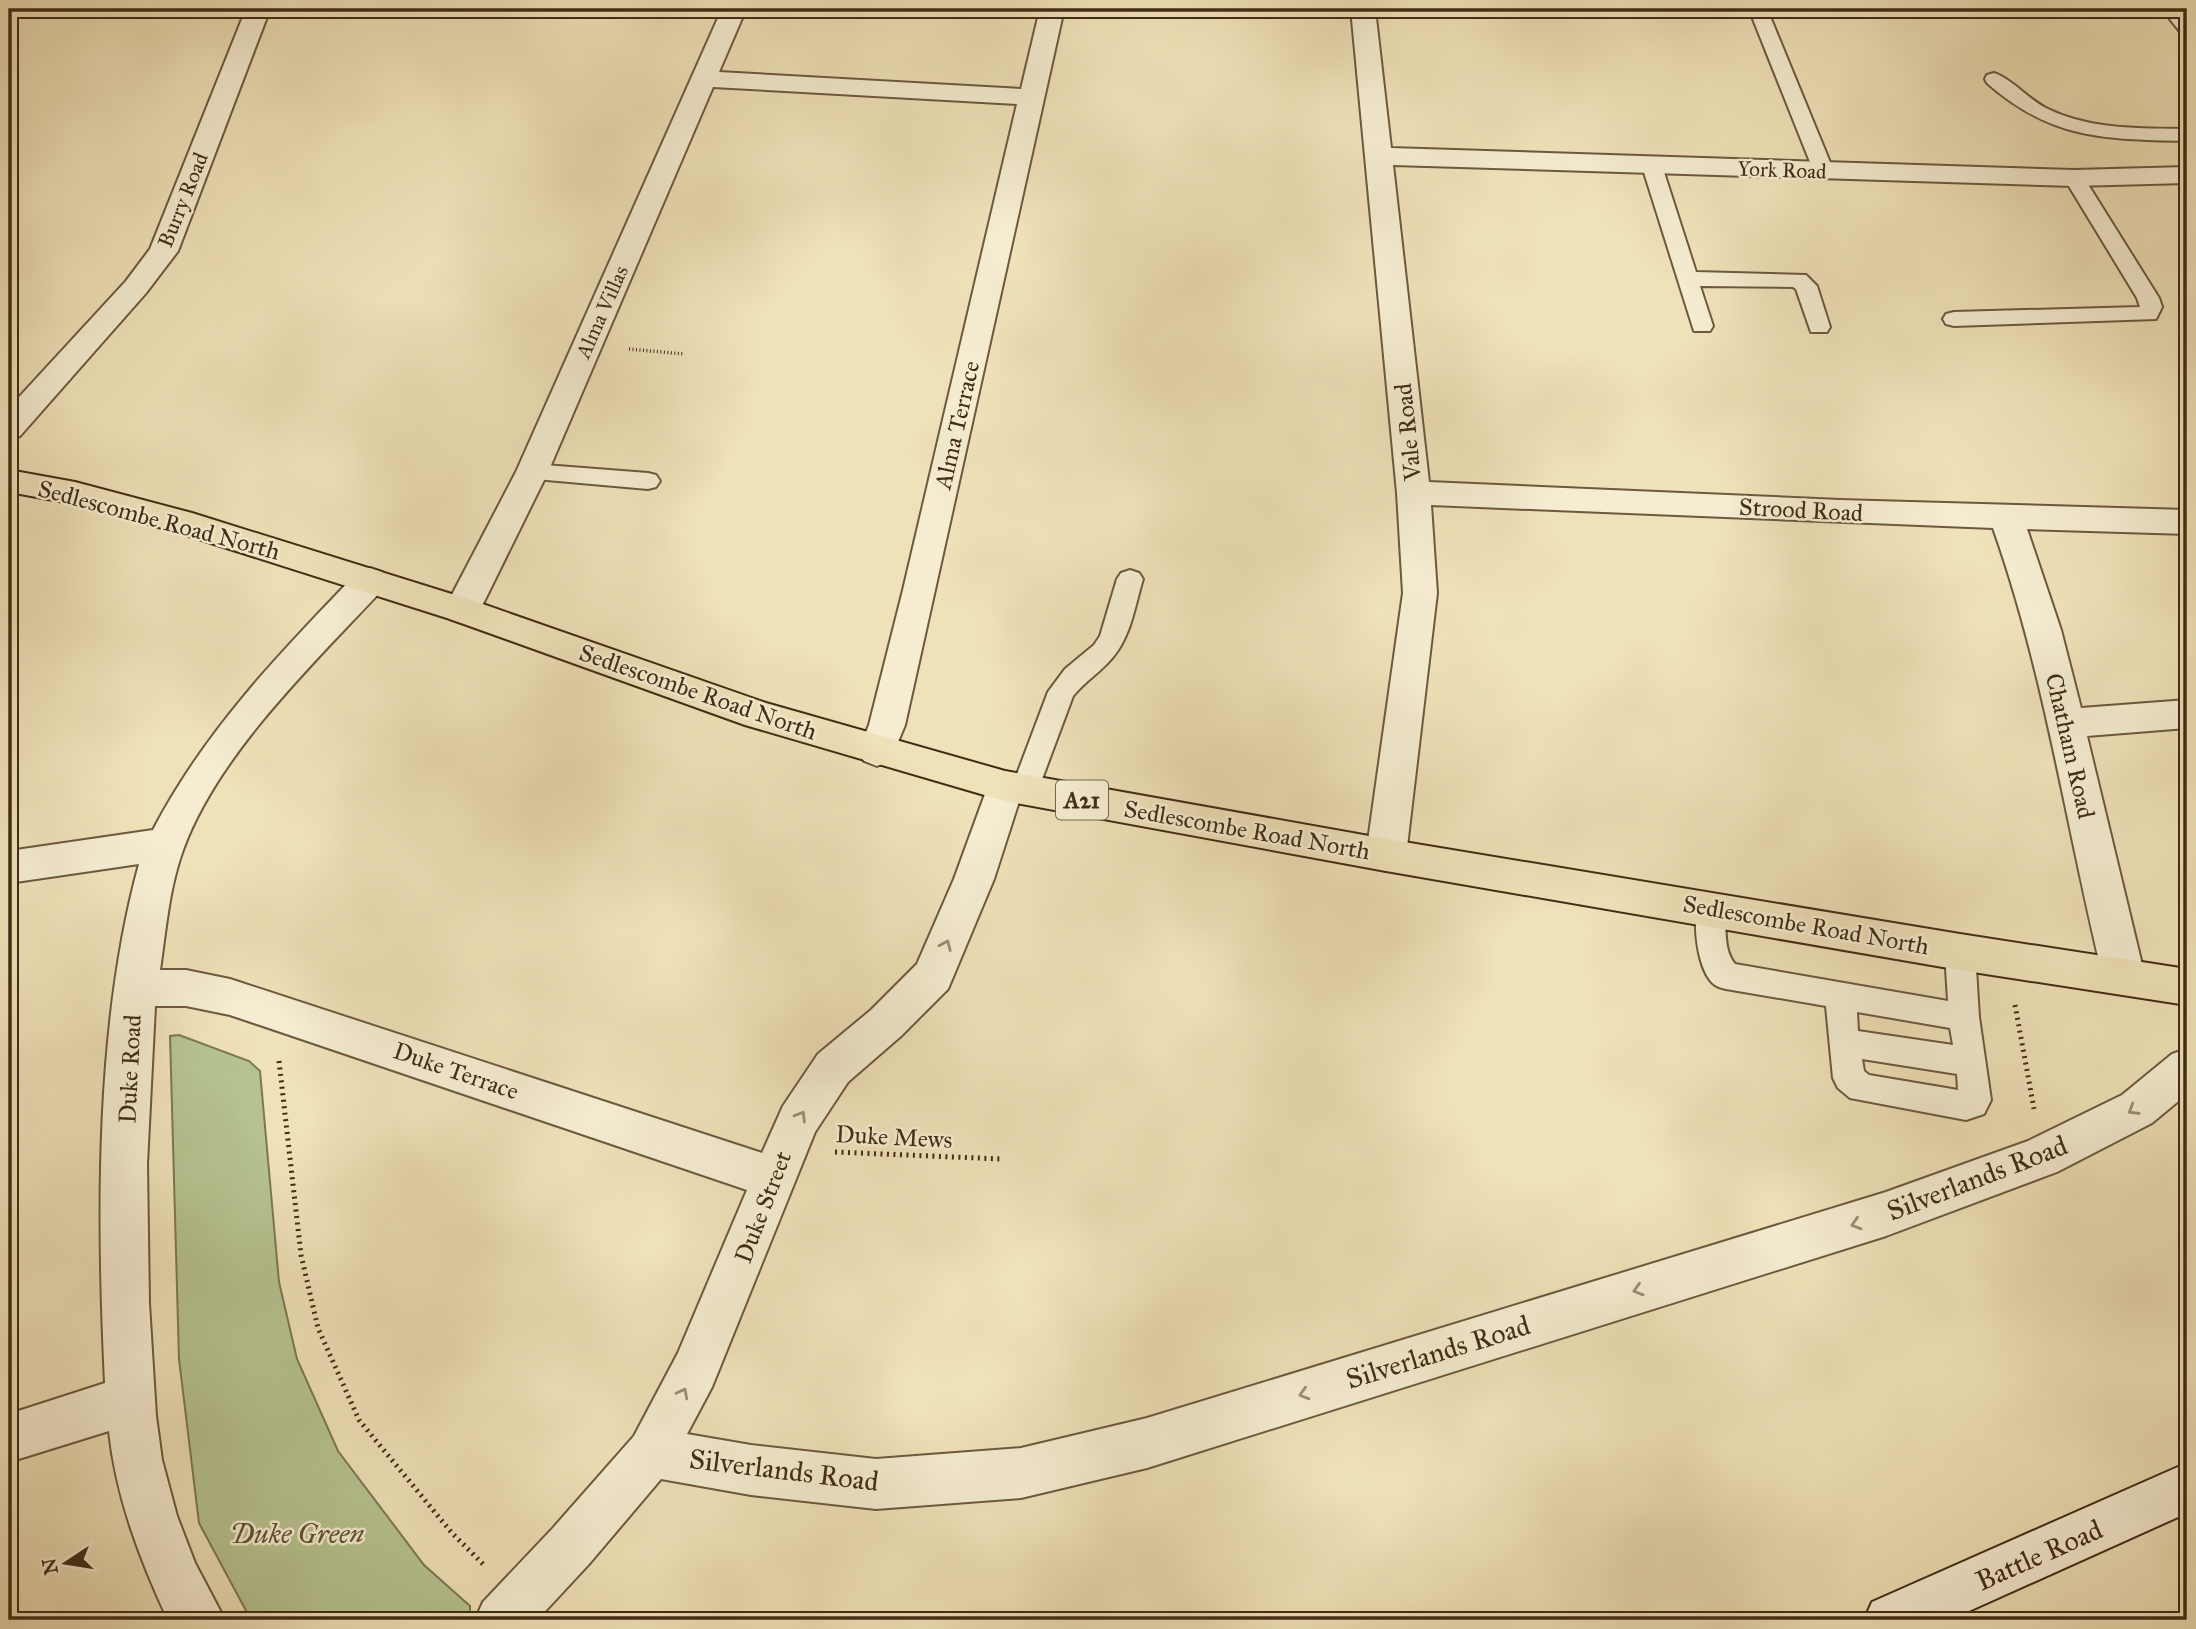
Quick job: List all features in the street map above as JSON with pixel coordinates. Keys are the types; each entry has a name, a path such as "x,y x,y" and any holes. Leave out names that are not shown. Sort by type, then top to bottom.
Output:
{"highway":[{"name":"Sedlescombe Road North","path":"9,481 75,494 180,521 462,610 758,715 877,751 1015,788 1386,855 1959,952 2187,987"}],"street":[{"name":"Burry Road","path":"9,428 136,287 164,251 258,9"},
{"name":"Alma Villas","path":"462,610 532,471 734,9"},
{"name":"Alma Terrace","path":"877,751 887,725 917,604 1052,9"},
{"name":"Vale Road","path":"1363,9 1414,493 1420,593 1386,855"},
{"path":"704,79 1031,97"},
{"name":"York Road","path":"1377,156 2074,178 2187,175"},
{"name":"Strood Road","path":"1414,493 2006,518 2187,522"},
{"name":"Chatham Road","path":"2006,518 2018,548 2068,723 2124,977"},
{"name":"Duke Road","path":"199,1620 192,1613 165,1557 142,1481 130,1400 125,1172 126,1103 135,988 148,916 166,844 198,780 257,701 370,581"},
{"path":"2068,723 2187,714"},
{"name":"Duke Street","path":"510,1610 651,1453 695,1370 798,1120 833,1068 886,1023 933,976 1015,788"},
{"path":"9,867 166,844"},
{"name":"Duke Terrace","path":"135,988 186,988 230,997 779,1163"},
{"name":"Silverlands Road","path":"651,1453 751,1470 876,1484 1021,1473 1147,1443 1886,1214 2043,1156 2137,1109 2187,1068"},
{"path":"9,1438 130,1400"},
{"name":"Battle Road","path":"1890,1620 2187,1488"}],"lane":[{"path":"1758,9 1824,172"},
{"path":"2171,9 2187,29"},
{"path":"1994,79 2015,100 2037,114 2074,126 2109,132 2187,135"},
{"path":"1652,166 1702,326"},
{"path":"1954,319 2148,314 2151,307 2148,298 2074,178"},
{"path":"1688,279 1798,280 1806,286 1819,327"},
{"path":"532,471 648,481"},
{"path":"1015,788 1061,692 1074,676 1103,652 1112,639 1130,579"},
{"path":"1710,908 1714,957 1718,969 1726,976 1964,1017"},
{"path":"1840,996 1849,1078 1861,1088 1966,1106 1973,1104 1975,1100 1959,952"},
{"path":"1844,1042 1970,1062"}],"path":[{"path":"586,346 684,354"},
{"path":"2006,959 2043,1156"},
{"path":"286,1014 277,1043 301,1255 318,1328 359,1420 452,1533 510,1610"},
{"name":"Duke Mews","path":"779,1163 1002,1159"}],"green space":[{"name":"Duke Green","path":"179,1035 249,1061 260,1071 279,1282 297,1359 338,1451 424,1565 470,1606 468,1620 251,1620 199,1523 179,1359 170,1036"}]}
